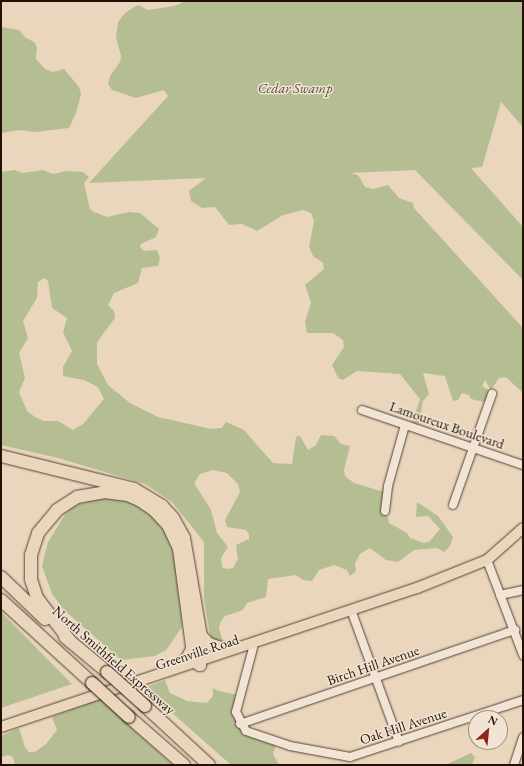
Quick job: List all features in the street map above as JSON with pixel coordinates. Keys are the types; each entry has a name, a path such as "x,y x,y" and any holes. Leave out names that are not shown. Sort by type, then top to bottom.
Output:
{"highway":[{"path":"1,456 134,489 162,506 174,518 184,538 201,636 195,662"},
{"path":"70,641 37,598 31,579 31,555 38,533 57,510 77,497 104,492 128,495 148,505 171,530 179,549 195,662"},
{"name":"North Smithfield Expressway","path":"1,577 70,641 107,672 209,765"},
{"path":"1,600 184,765"},
{"path":"201,636 209,644 227,650"}],"main road":[{"name":"Greenville Road","path":"1,727 195,662 253,648 309,625 417,588 487,560 523,528"},
{"name":"Greenville Road","path":"1,732 227,650 309,625"}],"street":[{"path":"453,505 492,394"},
{"name":"Lamoureux Boulevard","path":"362,410 523,465"},
{"path":"385,511 388,486 405,425"},
{"path":"487,560 523,655"},
{"path":"500,594 523,590"},
{"path":"351,610 399,742"},
{"name":"Birch Hill Avenue","path":"240,724 514,630"},
{"path":"240,724 236,716 236,707 253,648"},
{"name":"Oak Hill Avenue","path":"240,724 253,734 290,746 350,757 523,700"},
{"path":"514,765 523,737"}],"green space":[{"name":"Cedar Swamp","path":"186,1 523,1 523,127 501,102 482,167 471,168 523,227 523,280 415,170 350,173 358,175 365,187 373,189 388,185 399,198 413,203 414,208 523,328 523,393 506,377 499,378 491,390 485,380 482,386 492,392 489,403 471,399 469,395 462,393 458,400 453,401 445,376 423,373 429,394 423,401 418,427 411,426 420,399 400,374 357,371 343,380 338,378 332,365 344,347 343,340 333,333 307,333 305,322 311,303 305,285 324,269 323,263 313,256 309,247 314,221 311,213 303,210 283,215 257,231 242,224 229,225 215,207 202,208 191,201 189,191 206,178 89,183 168,96 164,90 136,98 112,90 108,84 110,76 120,62 121,56 116,38 118,22 126,12 138,5 148,10 174,6"},
{"path":"1,27 19,30 26,38 34,42 37,47 36,59 45,69 53,72 64,69 79,87 81,94 76,113 69,128 35,132 20,130 1,133"},
{"path":"15,170 23,173 43,170 53,174 66,171 83,172 89,177 84,183 90,209 94,212 107,217 129,212 140,213 159,229 156,237 141,244 140,247 144,251 157,250 160,258 158,266 142,268 138,283 114,293 108,305 114,311 115,318 97,342 97,364 108,385 130,403 158,417 211,429 222,428 226,422 244,430 273,463 292,464 296,437 300,436 308,450 316,445 321,435 334,436 341,444 350,446 344,470 345,476 354,483 387,493 386,511 389,523 407,533 410,538 424,543 430,541 440,529 428,516 416,517 417,502 438,516 453,537 450,546 444,552 437,548 414,550 398,562 386,560 370,548 360,554 355,563 356,571 350,576 347,570 334,565 319,570 312,581 303,580 296,575 268,579 266,597 247,603 243,610 225,616 221,621 219,629 225,648 223,650 210,636 204,599 204,542 172,502 145,484 58,458 1,445 1,172","holes":["44,278 48,281 52,308 67,318 63,332 72,351 63,367 63,376 84,380 98,387 104,399 83,424 73,430 58,421 44,421 35,417 27,411 19,392 25,378 19,353 28,338 23,321 37,298 38,282","213,470 227,473 238,484 240,492 225,520 227,527 246,530 249,534 249,539 236,545 238,559 233,568 226,569 222,567 221,558 228,547 217,533 211,510 194,483 200,474"]},
{"path":"126,495 148,506 170,533 181,587 182,627 166,650 155,656 121,660 64,610 52,594 42,566 48,542 66,513 73,506 102,497"},
{"path":"1,612 72,684 1,708"},
{"path":"165,680 170,693 187,701 207,703 213,696 213,688 218,691 239,695 237,707 244,728 277,742 273,754 279,765 231,765 144,688"},
{"path":"100,698 173,765 15,765 13,757 8,755 1,757 1,736 19,728 25,747 29,752 35,752 46,744 57,730 52,717"},
{"path":"471,753 475,757 472,765 446,765"}]}
